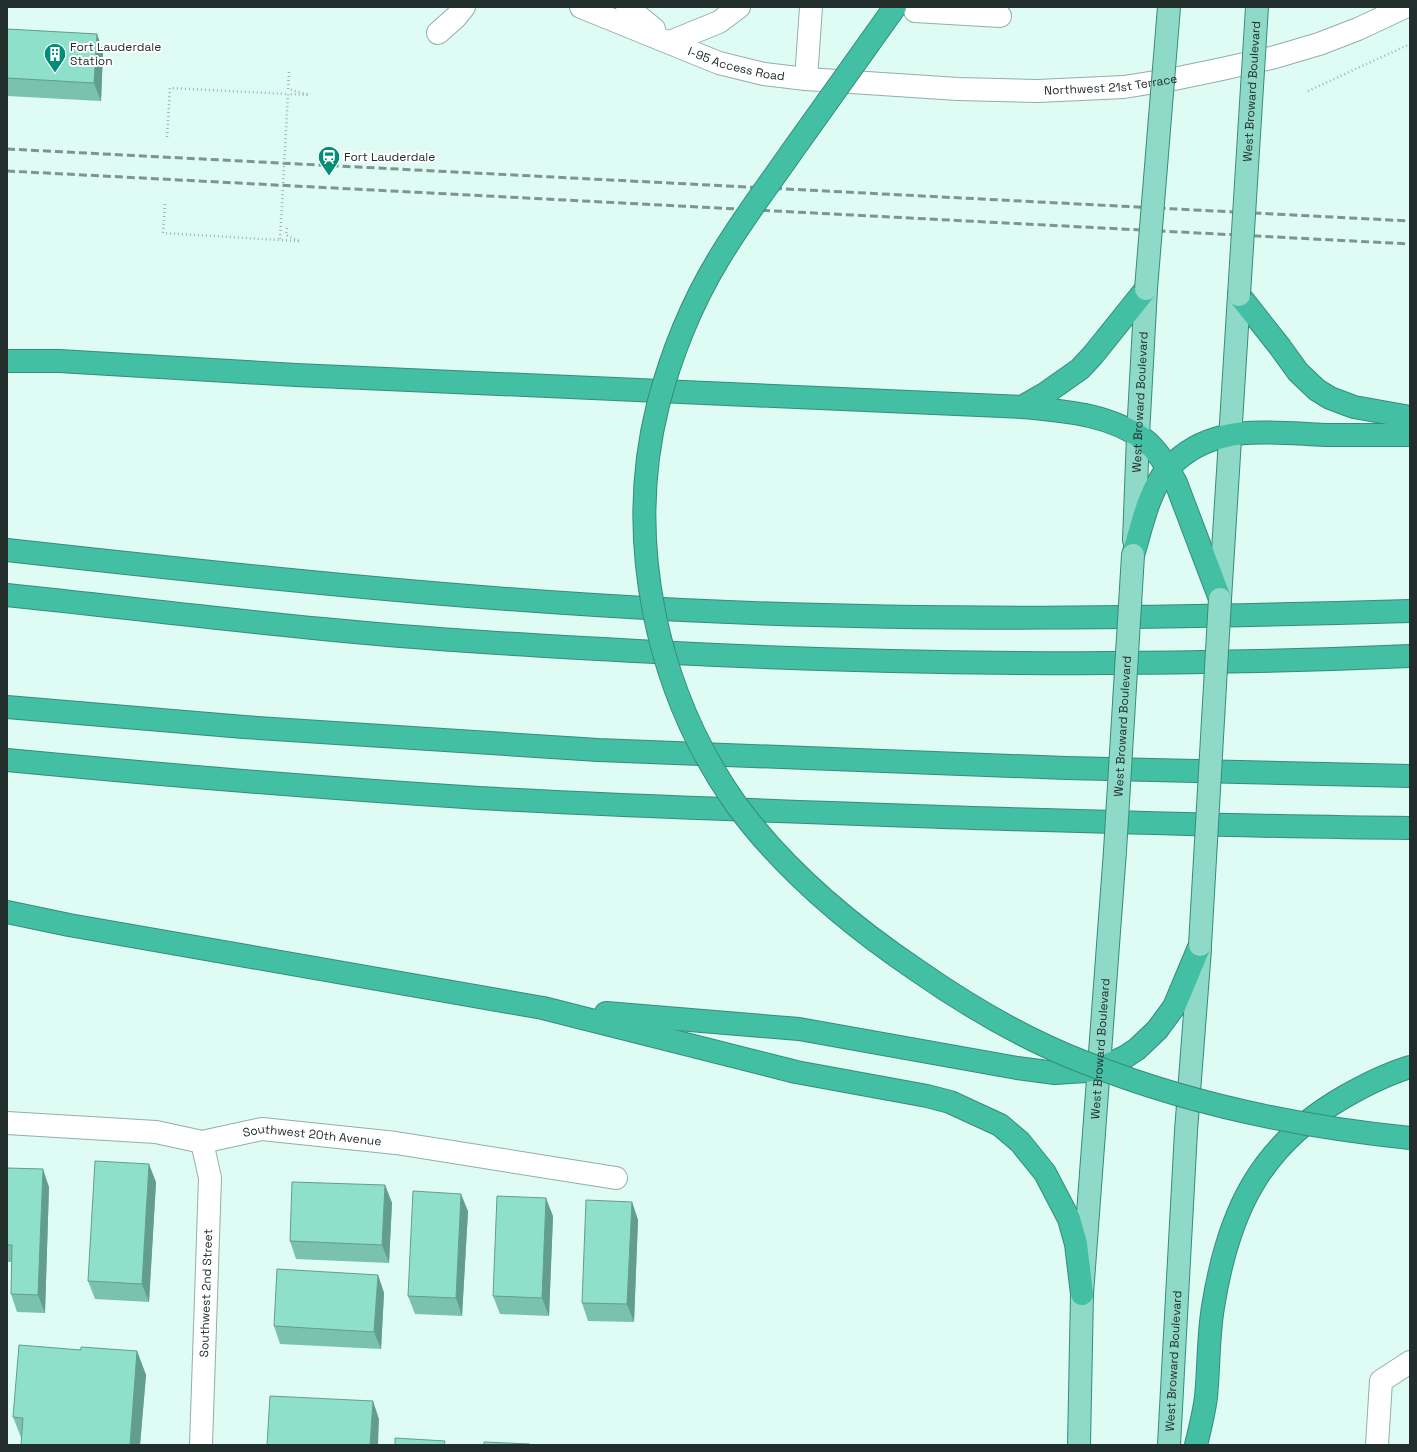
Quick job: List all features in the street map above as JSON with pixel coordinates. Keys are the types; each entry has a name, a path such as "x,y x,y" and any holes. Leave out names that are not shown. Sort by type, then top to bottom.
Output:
{"highway":[{"path":"905,9 753,207 722,254 705,282 690,312 668,371 652,431 646,496 645,535 652,602 670,670 697,738 736,803 760,834 804,880 837,910 887,950 984,1014 1022,1034 1085,1063 1198,1100 1324,1127 1410,1138"},
{"path":"1022,407 1046,393 1080,369 1146,290"},
{"path":"1238,295 1298,372 1317,390 1330,398 1354,408 1410,417"},
{"path":"7,354 58,361"},
{"path":"7,361 58,361 296,375 1022,407 1073,412 1116,424 1138,435 1154,449 1183,499 1220,599"},
{"path":"1133,554 1153,493 1168,471 1190,450 1214,438 1230,434 1250,432 1358,436 1410,435"},
{"path":"7,550 338,585 683,610 916,618 1191,617 1410,611"},
{"path":"7,594 324,629 557,647 776,658 978,662 1152,663 1328,660 1410,656"},
{"path":"7,707 252,727 598,750 1066,768 1410,776"},
{"path":"7,760 251,782 589,804 1246,826 1410,828"},
{"path":"7,912 69,925 543,1008 796,1072 927,1096 950,1102 1000,1125 1020,1142 1045,1173 1069,1219 1076,1244 1082,1294"},
{"path":"543,1008 799,1029 990,1064 1055,1073 1099,1069 1118,1061 1137,1049 1161,1026 1174,1007 1200,945"},
{"path":"1196,1445 1206,1400 1213,1308 1217,1284 1233,1226 1243,1201 1269,1159 1304,1123 1325,1108 1374,1081 1410,1067"}],"main road":[{"name":"West Broward Boulevard","path":"1079,1445 1082,1294 1110,933 1133,554 1146,290 1169,7"},
{"name":"West Broward Boulevard","path":"1169,1445 1186,1131 1200,945 1238,295 1257,7"}],"street":[{"path":"438,34 464,7"},
{"name":"I-95 Access Road","path":"581,7 719,63 764,74 806,79"},
{"name":"I-95 Access Road","path":"627,7 670,42"},
{"path":"670,42 719,22 739,7"},
{"path":"806,79 811,7"},
{"name":"Northwest 21st Terrace","path":"806,79 1000,91 1081,90 1124,87 1187,76 1320,44 1358,29 1405,7"},
{"path":"905,9 1000,16"},
{"name":"Southwest 20th Avenue","path":"7,1123 156,1132 202,1142 262,1130 396,1143 616,1178"},
{"name":"Southwest 2nd Street","path":"201,1445 210,1178 202,1142"},
{"path":"1377,1445 1381,1381 1410,1362"}],"path":[{"path":"1308,90 1410,44"},
{"path":"167,137 170,88 310,95 288,89 289,72"},
{"path":"280,240 288,94"},
{"path":"165,204 163,234 299,241 286,235 287,228"}],"building":[{"path":"7,29 97,34 94,83 7,78"},
{"path":"95,1161 149,1164 142,1284 88,1281"},
{"path":"7,1168 43,1169 38,1295 11,1294 12,1245 7,1245"},
{"path":"292,1182 385,1185 382,1245 290,1241"},
{"path":"413,1191 461,1194 456,1298 408,1296"},
{"path":"497,1196 546,1198 542,1298 493,1296"},
{"path":"586,1200 632,1202 627,1304 582,1303"},
{"path":"277,1269 378,1275 374,1332 274,1326"},
{"path":"19,1345 81,1350 81,1347 137,1351 130,1445 21,1445 23,1418 13,1417"},
{"path":"270,1396 373,1401 370,1445 267,1445"},
{"path":"395,1438 445,1441 444,1445 395,1445"},
{"path":"484,1442 530,1444 530,1445 484,1445"}],"railway":[{"path":"7,149 1410,221"},
{"path":"7,171 1410,244"}],"place":[{"name":"Fort Lauderdale Station","path":"55,74"},
{"name":"Fort Lauderdale","path":"329,176"}]}
